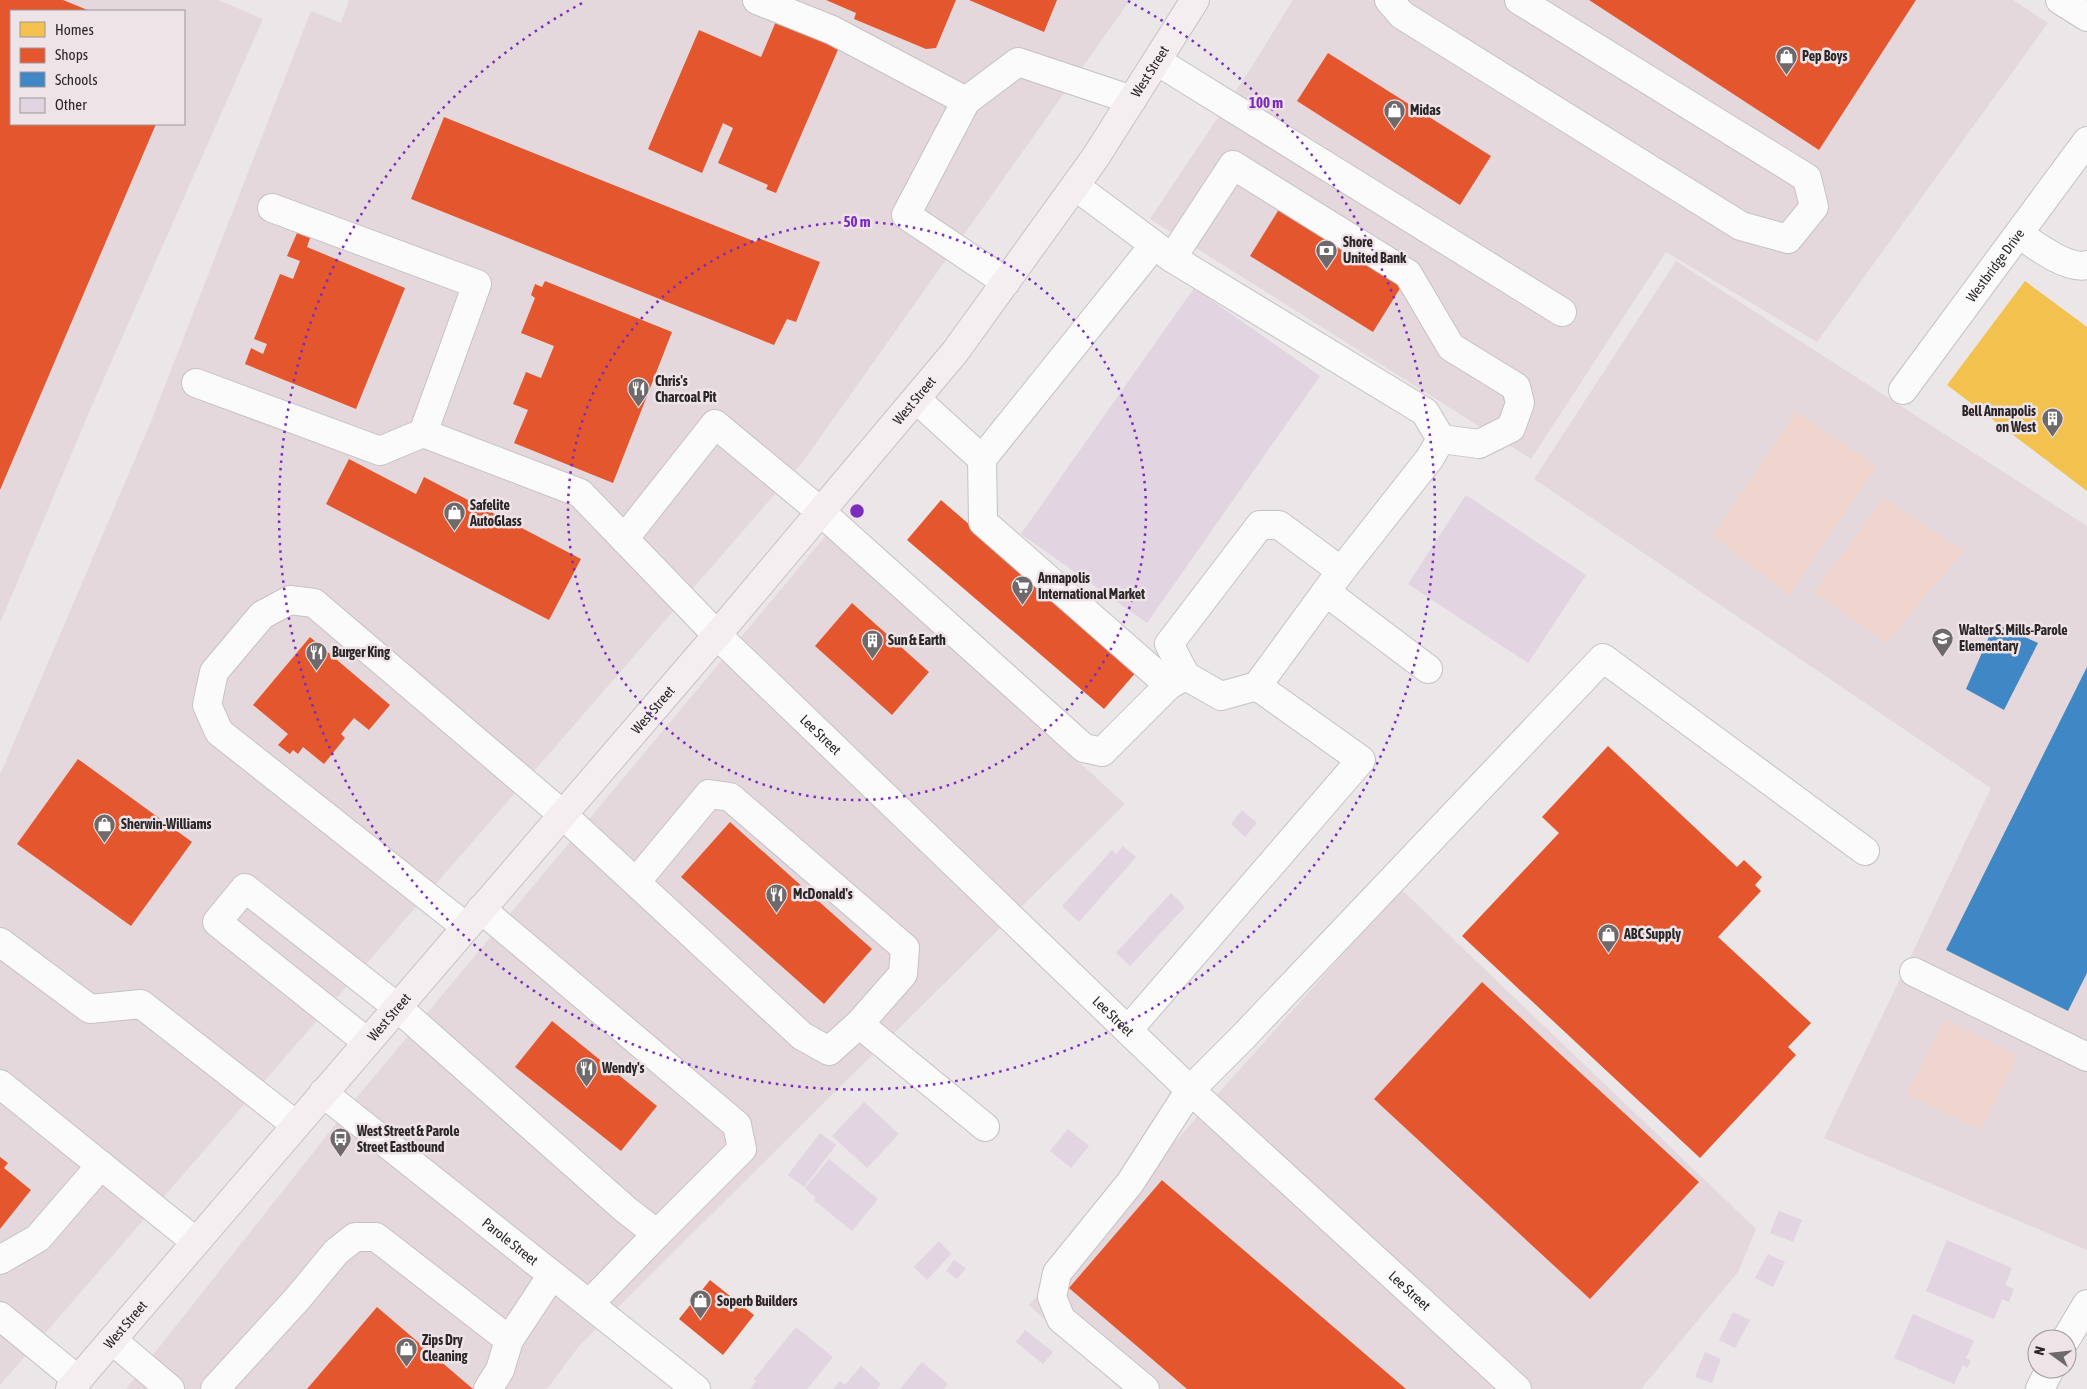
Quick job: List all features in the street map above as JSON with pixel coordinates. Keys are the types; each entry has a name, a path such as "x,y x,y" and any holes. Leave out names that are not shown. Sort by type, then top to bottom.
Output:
{"main road":[{"name":"West Street","path":"74,1384 717,634 955,352 1076,186 1195,0"}],"street":[{"path":"757,0 832,30 966,101"},
{"path":"1389,0 1402,15 1741,226 1788,239 1814,207 1807,178 1519,0"},
{"path":"2060,0 2087,18"},
{"path":"1157,61 1562,312"},
{"path":"1006,282 906,215 966,101 1018,62 1132,100"},
{"name":"Westbridge Drive","path":"1904,390 2087,141"},
{"path":"1233,165 1408,274 1451,347 1516,387 1520,403 1510,428 1479,444 1441,439 1430,458 1333,582 1257,686 1221,696 1178,681 983,522 982,459 1163,252 1233,165"},
{"path":"1076,186 1163,252 1425,412 1441,439"},
{"path":"196,383 380,451 424,433 477,284 272,208"},
{"path":"2019,234 2044,251 2078,267 2087,265"},
{"path":"916,398 982,459"},
{"path":"624,539 715,424 820,511 1084,748 1102,752 1178,681"},
{"name":"Lee Street","path":"424,433 580,493 717,634 1190,1090 1517,1389"},
{"path":"1178,681 1169,644 1260,525 1279,525 1333,582 1428,669"},
{"path":"589,1304 742,1149 737,1124 473,918 219,732 207,705 214,672 262,615 290,600 314,603 562,814 802,1036 829,1051 859,1024 903,974 905,948 730,797 709,794 636,882"},
{"path":"1145,1389 1061,1319 1052,1297 1057,1273 1130,1183 1190,1090 1603,658 1865,851"},
{"path":"1128,1030 1360,760 1257,686"},
{"path":"367,1042 217,922 245,888 397,1007 625,1209 657,1234"},
{"path":"0,942 90,1009 141,1004 296,1125"},
{"path":"1914,972 2087,1057"},
{"path":"859,1024 985,1127"},
{"path":"0,1084 196,1242"},
{"name":"Parole Street","path":"323,1094 696,1389"},
{"path":"0,1260 38,1238 100,1165"},
{"path":"214,1389 298,1298 336,1252 355,1237 376,1237 509,1340"},
{"path":"488,1389 500,1370 509,1340 552,1275"},
{"path":"2072,1329 2087,1304"},
{"path":"0,1316 74,1384"},
{"path":"112,1340 170,1389"}],"shaded area":[{"path":"0,0 218,0 263,19 90,410 0,623"},
{"path":"349,0 1130,0 802,463 0,1385 0,775 150,424 311,11 341,23"},
{"path":"1293,0 2013,0 2048,23 1817,342 1666,252 1531,459 1150,219 1249,71"},
{"name":"Walter S. Mills-Parole Elementary","path":"1676,261 2087,526 2087,1250 1824,1138 1991,788 1534,479"},
{"path":"1796,412 1877,466 1789,595 1713,536"},
{"path":"1884,498 1963,551 1887,643 1814,592"},
{"path":"828,533 1125,804 579,1346 547,1389 126,1389 362,1091"},
{"path":"1401,889 1756,1229 1738,1272 1641,1389 1120,1389 1029,1305"},
{"path":"1945,1020 2018,1056 1981,1130 1907,1094"}],"building: Homes":[{"name":"Bell Annapolis on West","path":"2025,281 2087,327 2087,491 1947,385"}],"building: Shops":[{"path":"0,0 63,0 88,10 10,10 10,125 156,125 0,490"},
{"path":"826,0 956,0 936,48 926,49 854,19 856,13"},
{"path":"969,0 1057,0 1044,32"},
{"name":"Pep Boys","path":"1589,0 1916,0 1819,150"},
{"path":"777,19 840,45 776,193 766,189 768,185 718,163 733,128 723,123 702,173 648,149 699,30 761,57"},
{"name":"Midas","path":"1328,53 1491,156 1460,205 1297,101"},
{"path":"444,117 756,242 758,238 820,262 796,322 787,319 774,345 411,199"},
{"name":"Shore United Bank","path":"1281,206 1404,282 1373,332 1250,256"},
{"path":"297,233 310,238 307,247 405,288 356,409 245,364 251,348 263,354 267,344 254,339 280,274 293,279 300,261 287,256"},
{"path":"545,281 672,332 613,483 514,443 528,410 513,404 526,372 541,378 554,346 521,333 535,298 531,295 535,284 542,287"},
{"name":"Safelite AutoGlass","path":"349,459 416,494 424,477 581,559 549,620 326,504"},
{"name":"Annapolis International Market","path":"941,500 1138,670 1104,709 907,540"},
{"name":"Sun & Earth","path":"852,603 929,672 892,715 815,646"},
{"name":"Burger King","path":"310,637 390,705 369,730 354,718 341,734 345,738 324,764 303,747 298,754 293,750 290,754 278,745 288,734 253,705"},
{"name":"ABC Supply","path":"1608,746 1737,867 1744,860 1762,877 1755,885 1761,891 1718,937 1811,1023 1788,1047 1796,1055 1700,1158 1462,936 1559,833 1542,817"},
{"name":"Sherwin-Williams","path":"78,759 192,842 131,926 17,844"},
{"name":"McDonald's","path":"730,822 872,949 824,1004 681,877"},
{"path":"1482,982 1699,1182 1590,1299 1374,1099"},
{"name":"Wendy's","path":"552,1021 657,1106 621,1151 515,1067"},
{"path":"0,1157 8,1163 4,1168 31,1190 0,1229"},
{"path":"1162,1180 1406,1389 1187,1389 1069,1288"},
{"path":"710,1280 754,1315 723,1355 679,1319"},
{"path":"377,1307 473,1389 307,1389"}],"building: Schools":[{"path":"1995,623 2038,643 2004,710 1966,689"},
{"path":"2087,667 2087,973 2068,1011 1946,950"}],"building: Other":[{"path":"1194,288 1320,376 1147,623 1021,534"},
{"path":"1466,495 1586,575 1528,663 1408,584"},
{"path":"1242,810 1257,823 1245,837 1231,824"},
{"path":"1123,846 1136,857 1079,922 1062,906 1112,850 1116,854"},
{"path":"1171,893 1185,907 1130,966 1116,953"},
{"path":"864,1102 899,1134 867,1168 832,1136"},
{"path":"1068,1129 1089,1146 1071,1168 1050,1151"},
{"path":"820,1133 836,1145 804,1187 788,1175"},
{"path":"829,1159 878,1199 852,1231 814,1200 816,1198 805,1188"},
{"path":"1779,1211 1802,1220 1793,1242 1770,1233"},
{"path":"1947,1240 2012,1268 2005,1285 2014,1289 2009,1302 2002,1299 1994,1319 1926,1291"},
{"path":"939,1241 951,1254 927,1280 914,1267"},
{"path":"1768,1254 1785,1262 1773,1287 1755,1278"},
{"path":"954,1260 966,1268 957,1279 946,1271"},
{"path":"1733,1312 1750,1320 1735,1348 1719,1340"},
{"path":"1913,1314 1974,1341 1966,1358 1970,1360 1970,1363 1967,1368 1963,1365 1954,1384 1894,1358"},
{"path":"796,1327 833,1357 807,1389 750,1389 756,1381 754,1379"},
{"path":"1025,1330 1053,1352 1043,1364 1016,1342"},
{"path":"1705,1352 1721,1359 1712,1383 1695,1377"},
{"path":"922,1362 948,1384 944,1389 900,1389"},
{"path":"861,1366 881,1384 877,1389 833,1389 840,1381 845,1385"}],"place":[{"name":"Pep Boys","path":"1786,75"},
{"name":"Midas","path":"1394,129"},
{"name":"Shore United Bank","path":"1327,269"},
{"name":"Chris's Charcoal Pit","path":"639,408"},
{"name":"Bell Annapolis on West","path":"2052,438"},
{"name":"Safelite AutoGlass","path":"454,532"},
{"name":"Annapolis International Market","path":"1022,605"},
{"name":"Walter S. Mills-Parole Elementary","path":"1943,657"},
{"name":"Sun & Earth","path":"872,659"},
{"name":"Burger King","path":"316,671"},
{"name":"Sherwin-Williams","path":"105,843"},
{"name":"McDonald's","path":"777,913"},
{"name":"ABC Supply","path":"1608,953"},
{"name":"Wendy's","path":"586,1087"},
{"name":"West Street & Parole Street Eastbound","path":"341,1158"},
{"name":"Soperb Builders","path":"701,1320"},
{"name":"Zips Dry Cleaning","path":"406,1367"}]}
